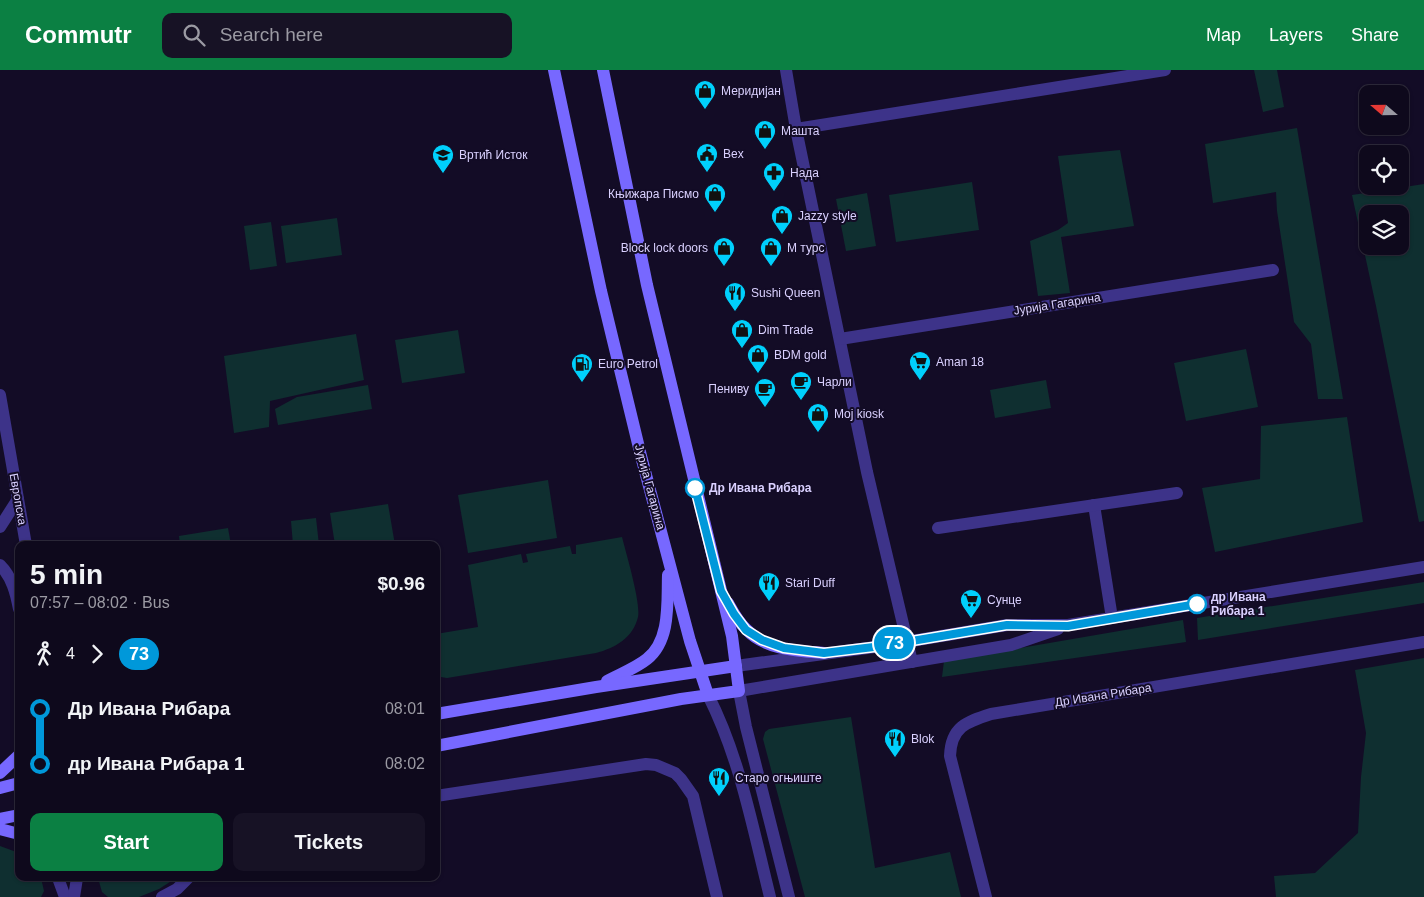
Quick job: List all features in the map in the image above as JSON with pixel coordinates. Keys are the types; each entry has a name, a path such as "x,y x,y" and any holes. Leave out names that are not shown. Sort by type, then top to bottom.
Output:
{"main road":[{"name":"Јурија Гагарина","path":"554,70 600,291 669,563 699,671 708,695"},
{"path":"440,745 708,695 739,691 732,636 647,284 603,70"},
{"path":"596,686 644,662 650,657 658,644 666,623 669,563"},
{"path":"721,591 741,623 751,634 772,645 824,653"},
{"path":"440,713 596,686 736,666"},
{"path":"0,773 15,759"},
{"path":"0,788 15,784"},
{"path":"0,819 15,816"},
{"path":"0,829 15,833"}],"street":[{"path":"786,70 796,129 867,472 912,662"},
{"path":"796,129 1165,70"},
{"name":"Јурија Гагарина","path":"840,339 1273,270"},
{"name":"Европска","path":"0,395 25,541"},
{"path":"938,528 1177,492"},
{"path":"0,527 18,499"},
{"path":"1094,505 1112,618"},
{"path":"0,566 15,591"},
{"path":"789,897 746,727 739,691 1012,645 1068,626 1112,618 1424,567"},
{"path":"736,666 1007,625 1068,626"},
{"name":"Др Ивана Рибара","path":"986,897 950,756 953,737 967,722 991,714 1424,642"},
{"name":"Јурија Гагарина","path":"708,695 725,732 736,767 770,897"},
{"path":"440,795 646,764 658,766 675,773 693,796 717,897"},
{"path":"59,881 65,897"},
{"path":"74,897 77,881"},
{"path":"162,897 177,889 185,881"}],"green space":[{"path":"1254,70 1277,70 1284,107 1263,112"},
{"path":"1297,128 1343,399 1318,399 1311,344 1294,322 1277,211 1276,192 1213,203 1205,144"},
{"path":"1120,150 1134,226 1061,237 1070,293 1038,296 1030,241 1058,230 1068,223 1058,156"},
{"path":"972,182 979,230 896,242 889,195"},
{"path":"1424,184 1424,521 1419,522 1365,255 1409,255 1409,205 1359,205 1359,227 1352,195 1409,195 1409,186"},
{"path":"867,193 876,246 846,251 836,199"},
{"path":"337,218 342,255 286,263 281,226"},
{"path":"271,222 277,266 250,270 244,226"},
{"path":"458,330 465,373 402,383 395,340"},
{"path":"356,334 364,380 270,401 269,427 234,433 224,356"},
{"path":"1246,349 1258,407 1186,421 1174,363"},
{"path":"1046,380 1051,408 995,418 990,390"},
{"path":"368,385 372,409 278,425 275,409 297,397"},
{"path":"1347,417 1363,522 1215,552 1202,488 1260,479 1261,426"},
{"path":"548,480 557,538 468,553 458,495"},
{"path":"388,504 394,541 334,541 330,513"},
{"path":"316,518 319,541 293,541 291,521"},
{"path":"228,528 230,541 180,541 179,536"},
{"path":"622,537 638,610 636,624 628,636 616,645 596,653 447,678 441,677 440,633 478,627 468,565 521,554 523,563 528,562 526,554 570,546 572,554 576,554 576,545"},
{"path":"1424,582 1424,603 1198,640 1197,618"},
{"path":"1183,620 1186,642 942,677 944,661"},
{"path":"1424,658 1424,897 1276,897 1274,876 1315,873 1358,833 1366,733 1355,670"},
{"path":"851,717 875,868 950,852 961,897 805,897 763,739 765,732 769,729"},
{"path":"0,846 15,852 15,881 42,881 44,891 41,897 0,897"},
{"path":"99,881 171,881 159,889 139,897 108,897 102,892"}],"bus line":[{"name":"73","path":"695,488 721,591 734,614 751,634 772,645 794,651 824,653 882,646 908,640 1007,625 1068,626 1197,604"}],"place":[{"name":"Меридијан","path":"705,110"},
{"name":"Машта","path":"765,150"},
{"name":"Bex","path":"707,173"},
{"name":"Вртић Исток","path":"443,174"},
{"name":"Нада","path":"774,192"},
{"name":"Књижара Писмо","path":"715,213"},
{"name":"Jazzy style","path":"782,235"},
{"name":"Block lock doors","path":"724,267"},
{"name":"М турс","path":"771,267"},
{"name":"Sushi Queen","path":"735,312"},
{"name":"Dim Trade","path":"742,349"},
{"name":"BDM gold","path":"758,374"},
{"name":"Aman 18","path":"920,381"},
{"name":"Euro Petrol","path":"582,383"},
{"name":"Чарли","path":"801,401"},
{"name":"Пениву","path":"765,408"},
{"name":"Moj kiosk","path":"818,433"},
{"name":"Др Ивана Рибара","path":"695,488"},
{"name":"Stari Duff","path":"769,602"},
{"name":"др Ивана Рибара 1","path":"1197,604"},
{"name":"Сунце","path":"971,619"},
{"name":"Blok","path":"895,758"},
{"name":"Старо огњиште","path":"719,797"}]}
